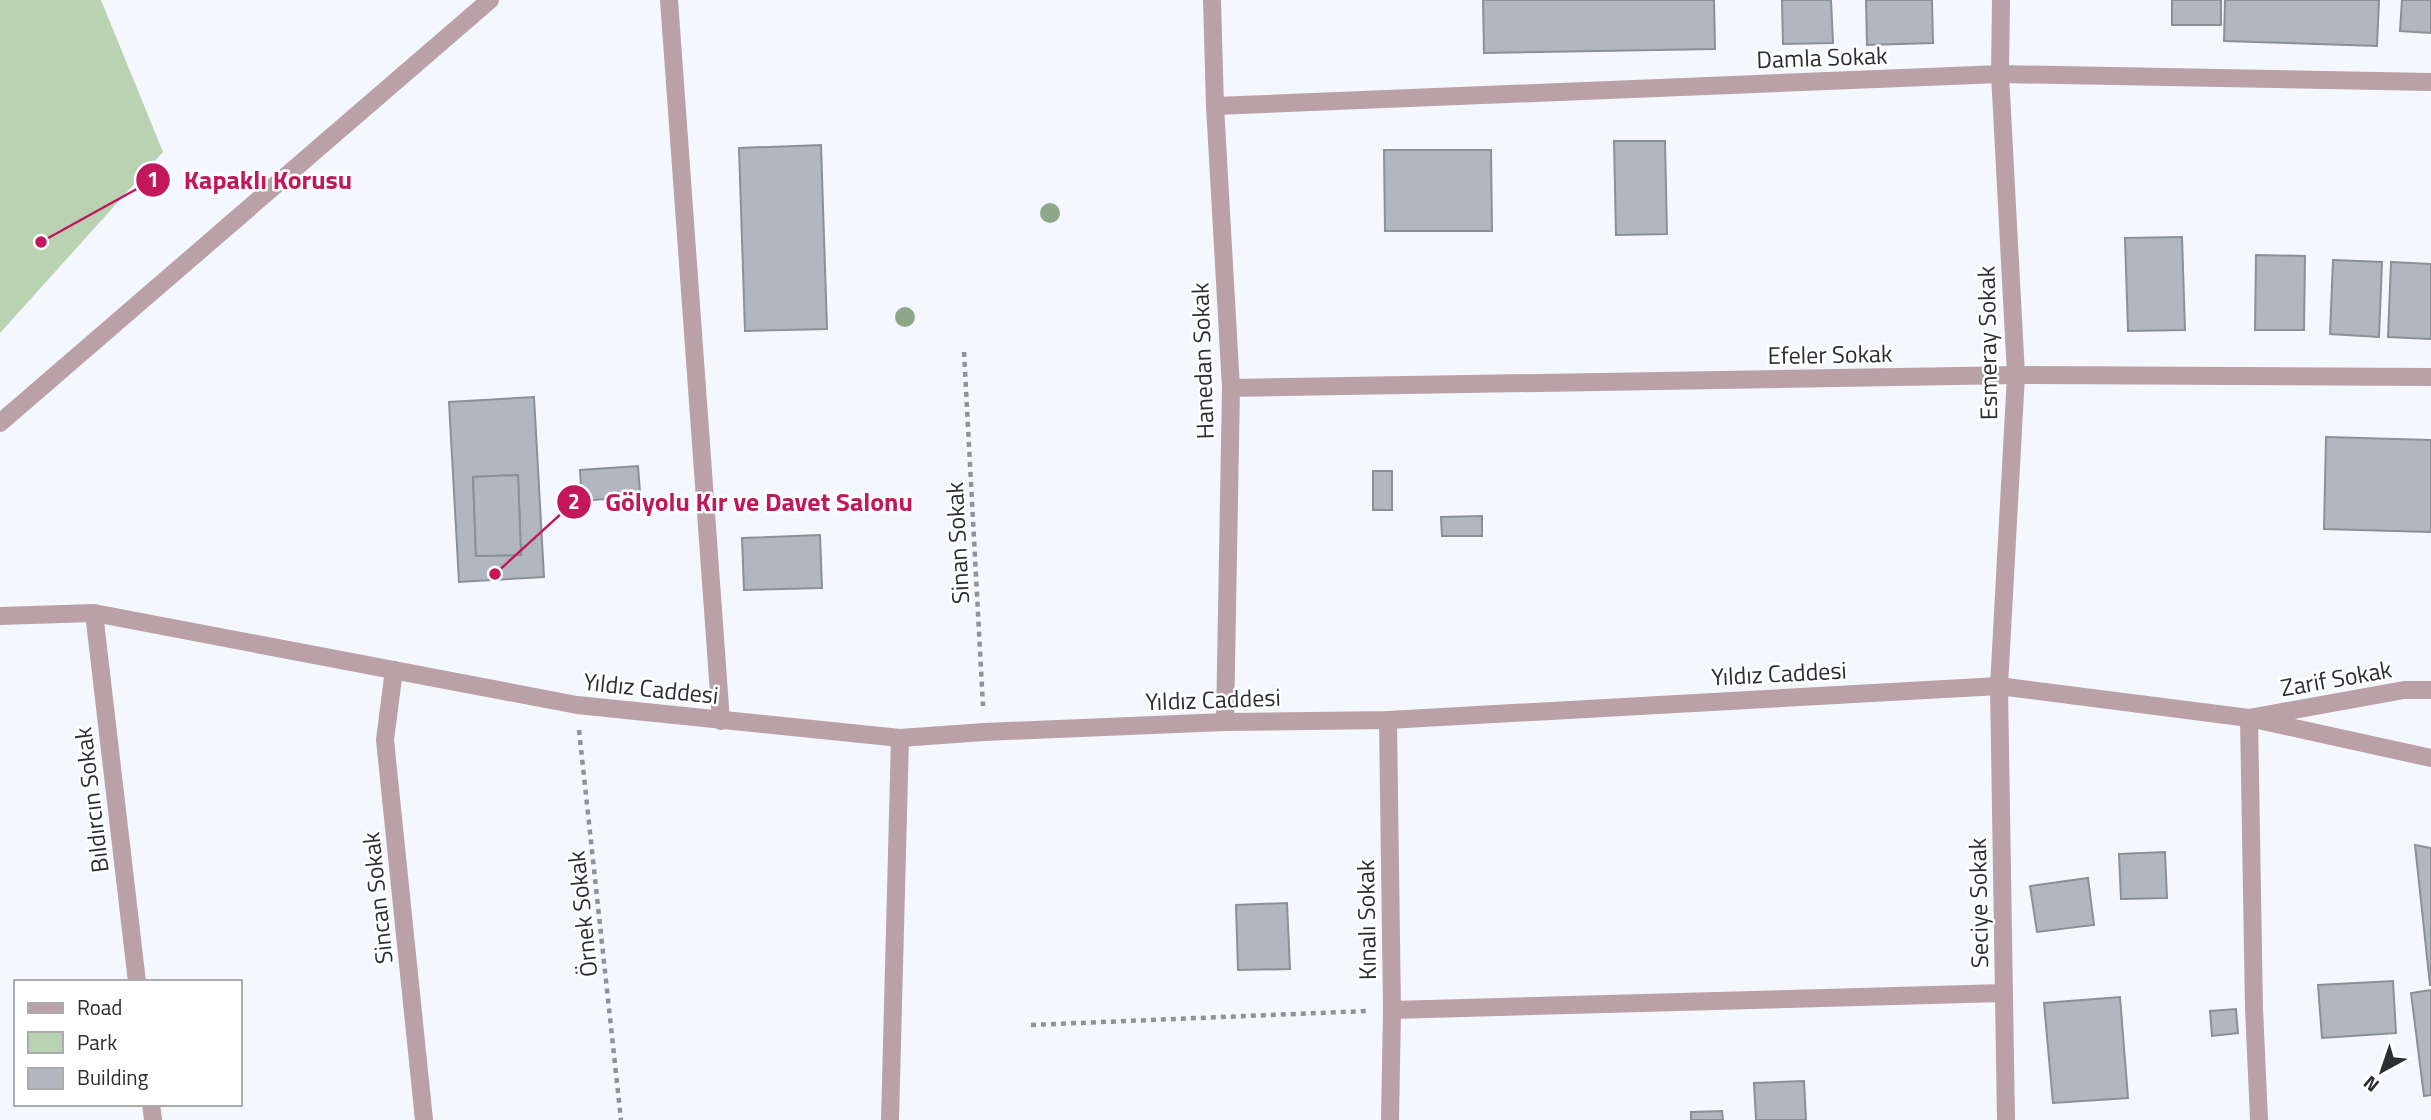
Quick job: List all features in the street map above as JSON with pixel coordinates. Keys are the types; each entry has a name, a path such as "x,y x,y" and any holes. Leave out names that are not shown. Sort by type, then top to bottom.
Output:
{"street":[{"path":"0,423 490,0"},
{"path":"669,0 721,721"},
{"name":"Hanedan Sokak","path":"1212,0 1215,106 1231,388 1225,722"},
{"name":"Esmeray Sokak","path":"1998,686 2016,375 2000,74 2001,0"},
{"name":"Damla Sokak","path":"1215,106 2000,74 2431,82"},
{"name":"Efeler Sokak","path":"1231,388 2016,375 2431,377"},
{"name":"Yıldız Caddesi","path":"0,616 94,613 577,705 900,738 1225,722 1388,720 1998,686 2249,718 2431,758"},
{"name":"Bıldırcın Sokak","path":"94,613 137,980"},
{"name":"Sincan Sokak","path":"394,670 385,740 424,1120"},
{"name":"Seciye Sokak","path":"1998,686 2006,1120"},
{"name":"Zarif Sokak","path":"2249,718 2404,690 2431,690"},
{"path":"2249,718 2254,1009 2259,1120"},
{"name":"Kınalı Sokak","path":"1388,720 1391,1120"},
{"path":"890,1120 900,738"},
{"path":"1392,1010 2004,993"}],"path":[{"name":"Sinan Sokak","path":"964,352 984,732"},
{"name":"Örnek Sokak","path":"577,705 621,1120"},
{"path":"1031,1026 1392,1010"}],"green space":[{"path":"0,0 101,0 163,152 0,333"}],"building":[{"path":"1483,0 1714,0 1715,49 1484,53"},
{"path":"1782,0 1831,0 1833,43 1783,44"},
{"path":"1866,0 1932,0 1933,43 1867,45"},
{"path":"2172,0 2221,0 2221,25 2172,25"},
{"path":"2225,0 2379,0 2377,46 2224,41"},
{"path":"2402,0 2431,0 2431,33 2400,31"},
{"path":"1614,141 1665,141 1667,234 1616,235"},
{"path":"821,145 827,329 745,331 739,148"},
{"path":"1384,150 1491,150 1492,231 1385,231"},
{"path":"2182,237 2185,330 2128,331 2125,238"},
{"path":"2256,255 2305,256 2304,330 2255,330"},
{"path":"2333,260 2382,262 2379,337 2330,334"},
{"path":"2391,262 2431,264 2431,339 2388,337"},
{"path":"534,397 544,577 459,582 449,402","holes":["518,475 521,555 476,556 473,477"]},
{"path":"2326,437 2431,440 2431,532 2324,529"},
{"path":"638,466 641,505 606,507 605,499 582,501 580,470"},
{"path":"1373,471 1392,471 1392,510 1373,510"},
{"path":"518,475 521,555 476,556 473,477"},
{"path":"1482,516 1482,536 1442,536 1441,517"},
{"path":"820,535 822,588 744,590 742,538"},
{"path":"2415,845 2431,848 2431,985 2430,985"},
{"path":"2165,852 2167,898 2121,899 2119,854"},
{"path":"2088,878 2094,925 2037,932 2030,886"},
{"path":"1287,903 1290,969 1238,970 1236,905"},
{"path":"2393,981 2396,1033 2322,1038 2318,985"},
{"path":"2431,990 2431,1095 2424,1096 2411,993"},
{"path":"2120,997 2128,1098 2053,1103 2044,1003"},
{"path":"2236,1009 2238,1033 2212,1036 2210,1011"},
{"path":"1804,1081 1806,1120 1756,1120 1754,1083"},
{"path":"1722,1111 1723,1120 1691,1120 1691,1112"}],"place":[{"name":"Kapaklı Korusu","path":"41,242"},
{"name":"Gölyolu Kır ve Davet Salonu","path":"495,574"}]}
